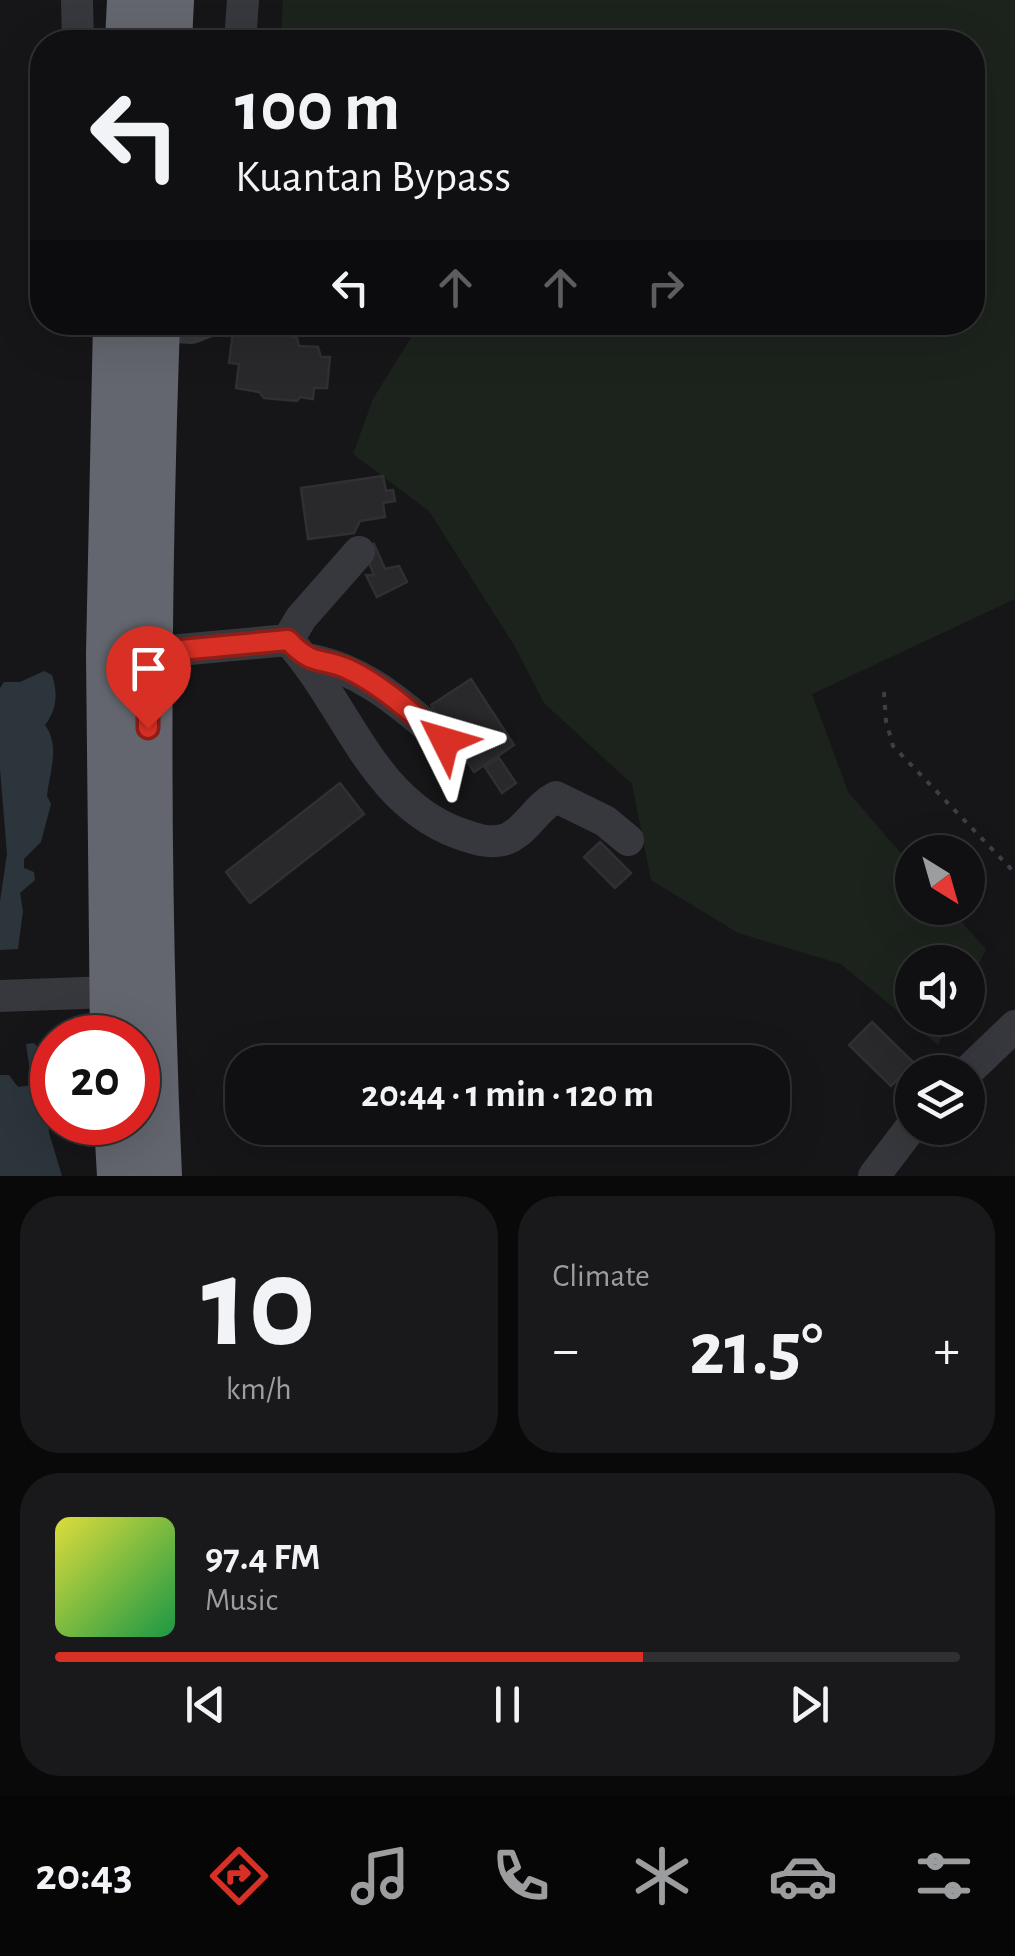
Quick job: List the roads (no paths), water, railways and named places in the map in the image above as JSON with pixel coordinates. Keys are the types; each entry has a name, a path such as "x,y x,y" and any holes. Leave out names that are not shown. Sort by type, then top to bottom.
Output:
{"highway":[{"path":"130,30 131,0"},
{"path":"169,30 170,0"},
{"path":"113,1015 110,654 142,335"},
{"path":"143,335 150,992 158,1176"},
{"path":"119,1145 121,1176"}],"lane":[{"path":"77,0 78,30"},
{"path":"241,30 243,0"},
{"path":"358,552 301,618 297,650 391,790 439,826 478,841 506,840 556,797 592,813 628,840"},
{"path":"148,653 297,650 350,670 388,694 445,741"},
{"path":"0,996 113,1015"},
{"path":"985,1055 1015,1026"},
{"path":"874,1176 898,1145"}]}
